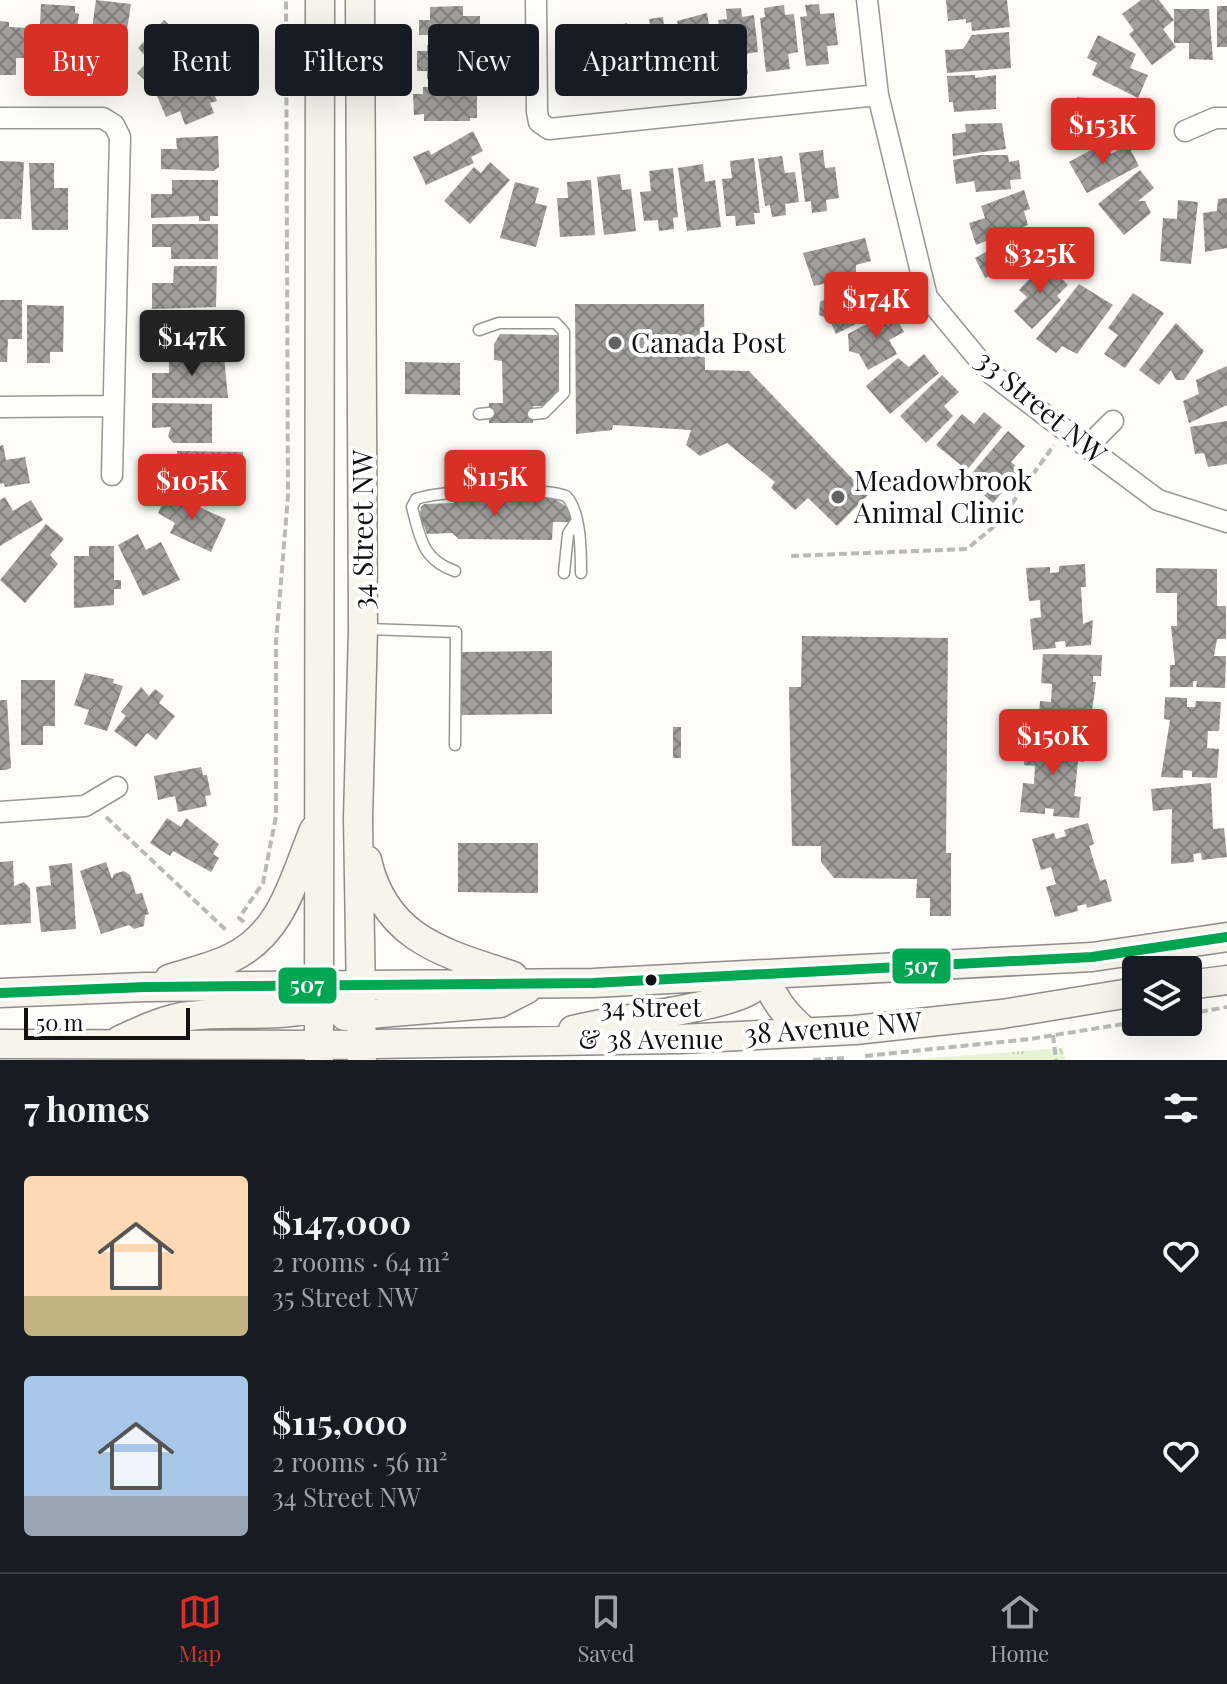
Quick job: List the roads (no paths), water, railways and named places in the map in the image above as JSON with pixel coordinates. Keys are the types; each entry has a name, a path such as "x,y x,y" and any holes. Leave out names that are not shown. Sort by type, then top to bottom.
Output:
{"main road":[{"name":"34 Street NW","path":"319,1053 320,0"},
{"name":"34 Street NW","path":"360,0 363,629 358,819 362,1052"},
{"path":"145,987 233,957 261,936 277,918 293,889 320,815"},
{"path":"358,819 376,889 407,931 459,959 537,984"},
{"name":"38 Avenue NW","path":"537,984 1092,957 1227,937"},
{"path":"765,975 772,995 783,1012 803,1030"},
{"path":"538,1040 611,1020 733,998 753,989 765,975"},
{"path":"1202,983 1227,980"},
{"path":"0,993 145,987 500,1003 537,984"},
{"name":"38 Avenue NW","path":"0,1044 113,1043 319,1053 538,1040 680,1039 803,1030 855,1030 1002,1014 1122,994"},
{"path":"113,1043 159,1023 190,1016 275,1014 320,996"},
{"path":"319,1053 333,1023 360,999"}],"street":[{"path":"536,0 539,122 549,129 878,95"},
{"name":"33 Street NW","path":"867,0 878,95 927,297 989,372 1064,430 1158,500 1227,522"},
{"path":"0,118 103,118 114,125 120,137 112,475"},
{"path":"1185,131 1215,118 1227,118"},
{"path":"0,407 113,406"},
{"path":"1087,447 1113,421"},
{"path":"0,812 85,806 117,787"}],"lane":[{"path":"479,330 499,323 556,323 564,332 564,393 544,413 533,414"},
{"path":"455,571 430,558 423,546 412,507 416,499 460,493 559,494 572,502 581,545 581,573"},
{"path":"564,573 568,534 575,523"},
{"path":"363,629 456,632 455,745"}],"place":[{"name":"Canada Post","path":"615,343"},
{"name":"Meadowbrook Animal Clinic","path":"838,497"},
{"name":"34 Street & 38 Avenue","path":"651,980"}]}
